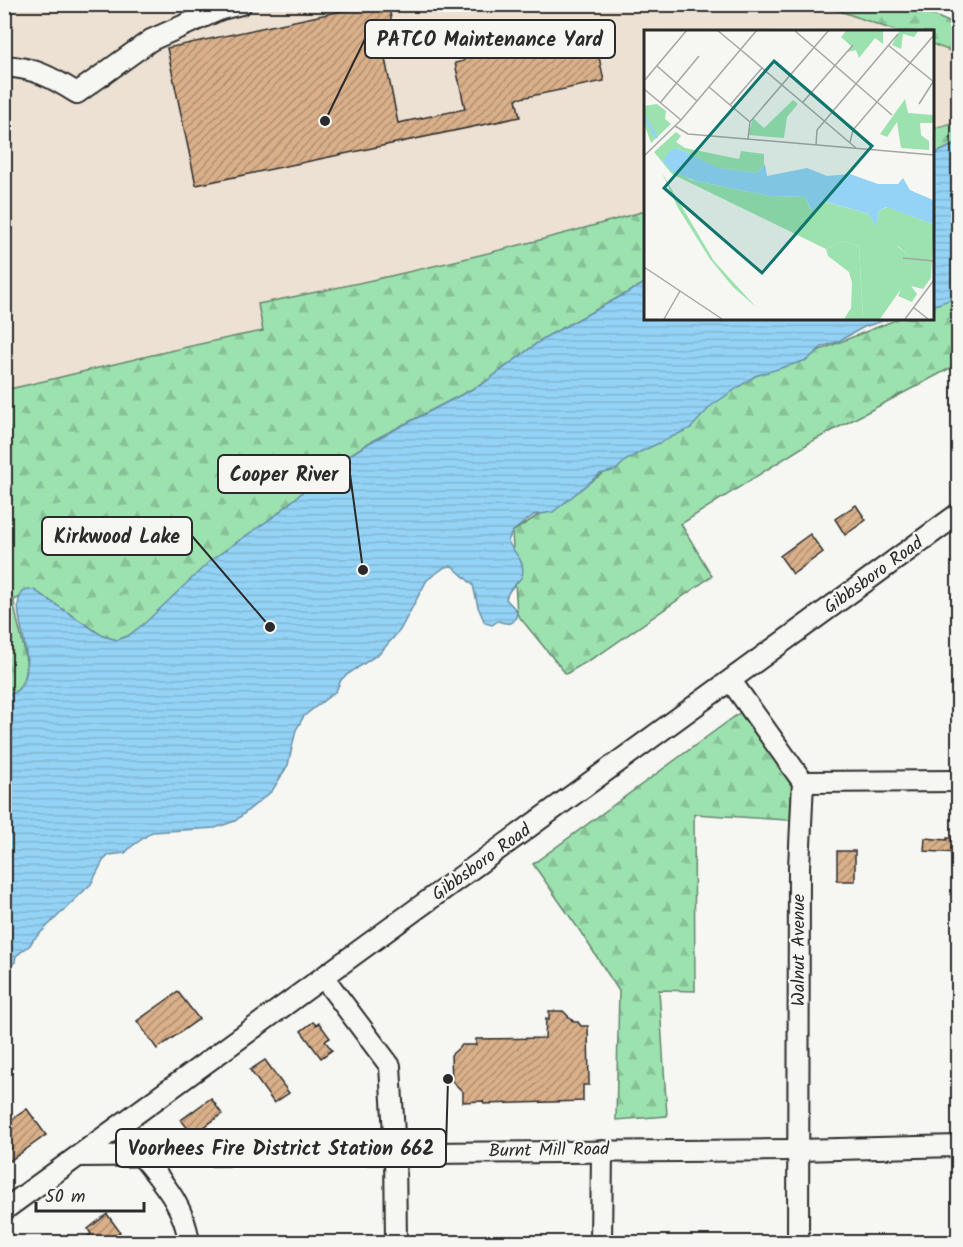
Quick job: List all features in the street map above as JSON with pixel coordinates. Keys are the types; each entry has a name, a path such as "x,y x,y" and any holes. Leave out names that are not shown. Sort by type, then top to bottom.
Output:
{"street":[{"path":"4,66 32,69 50,75 77,93 151,40 221,9 241,4"},
{"name":"Gibbsboro Road","path":"4,1210 958,514"},
{"path":"731,681 802,782 958,781"},
{"name":"Walnut Avenue","path":"798,1242 799,867 802,782"},
{"path":"324,978 390,1066 395,1152 396,1242"},
{"name":"Burnt Mill Road","path":"80,1156 798,1150 958,1146"},
{"path":"601,1242 602,1151"},
{"path":"140,1154 173,1195 187,1224 189,1242"}],"shaded area":[{"path":"823,4 893,30 644,30 644,211 360,284 259,304 264,331 196,344 105,368 5,390 4,5"},
{"path":"933,44 958,54 958,121 933,129"}],"green space":[{"path":"823,5 910,5 958,26 958,54 933,44 933,30 893,30"},
{"path":"958,121 958,143 933,155 933,129"},
{"path":"644,211 644,284 544,338 484,383 370,442 334,465 276,515 211,561 147,622 128,636 117,640 103,636 34,590 14,600 26,658 26,669 25,679 19,689 5,697 5,390 198,344 263,331 258,304 453,262"},
{"path":"958,298 958,364 809,443 681,524 712,576 603,652 566,674 517,614 512,532 755,376 895,320 933,320 933,305"},
{"path":"749,706 798,775 802,821 694,814 695,991 659,990 667,1116 616,1120 619,991 533,864"}],"water":[{"path":"958,143 958,297 933,306 933,155"},
{"path":"644,284 644,320 886,320 864,327 837,342 822,347 807,360 755,376 711,406 691,428 640,452 616,470 600,474 553,512 534,515 512,532 508,541 520,559 523,569 521,578 508,593 506,599 517,611 511,623 498,621 492,625 485,623 478,607 473,585 452,566 445,567 427,580 400,630 380,653 345,676 336,691 304,716 296,730 288,765 272,791 235,821 215,828 152,832 125,853 109,855 103,861 91,884 16,956 15,962 5,970 4,698 19,689 26,676 27,663 18,605 21,595 28,589 34,590 103,636 117,640 128,636 146,622 211,560 276,515 334,465 369,443 484,383 544,338"}],"building":[{"path":"375,4 388,4 395,36 381,39 398,123 465,109 455,63 464,61 460,37 527,24 528,32 559,26 562,40 594,33 604,81 516,99 520,117 196,185 167,48"},
{"path":"856,505 866,520 845,535 835,519"},
{"path":"810,534 823,552 793,574 780,556"},
{"path":"925,838 947,840 947,838 958,838 958,853 924,851"},
{"path":"837,851 855,851 855,881 837,881"},
{"path":"178,992 199,1019 157,1049 137,1021"},
{"path":"549,1011 563,1011 574,1022 578,1022 581,1026 588,1026 589,1085 583,1085 583,1101 484,1104 483,1101 463,1102 463,1092 452,1081 451,1055 462,1045 476,1045 476,1039 545,1038"},
{"path":"313,1022 316,1025 319,1023 330,1038 325,1041 332,1050 321,1058 301,1031"},
{"path":"265,1060 289,1093 274,1103 250,1070"},
{"path":"211,1098 222,1114 193,1135 181,1120"},
{"path":"27,1109 46,1135 4,1165 4,1125"},
{"path":"107,1214 120,1232 107,1242 79,1242 91,1234 88,1229"}],"railway":[{"path":"947,4 958,10"}],"place":[{"name":"PATCO Maintenance Yard","path":"325,121"},
{"name":"Cooper River","path":"363,570"},
{"name":"Kirkwood Lake","path":"270,627"},
{"name":"Voorhees Fire District Station 662","path":"448,1079"}]}
